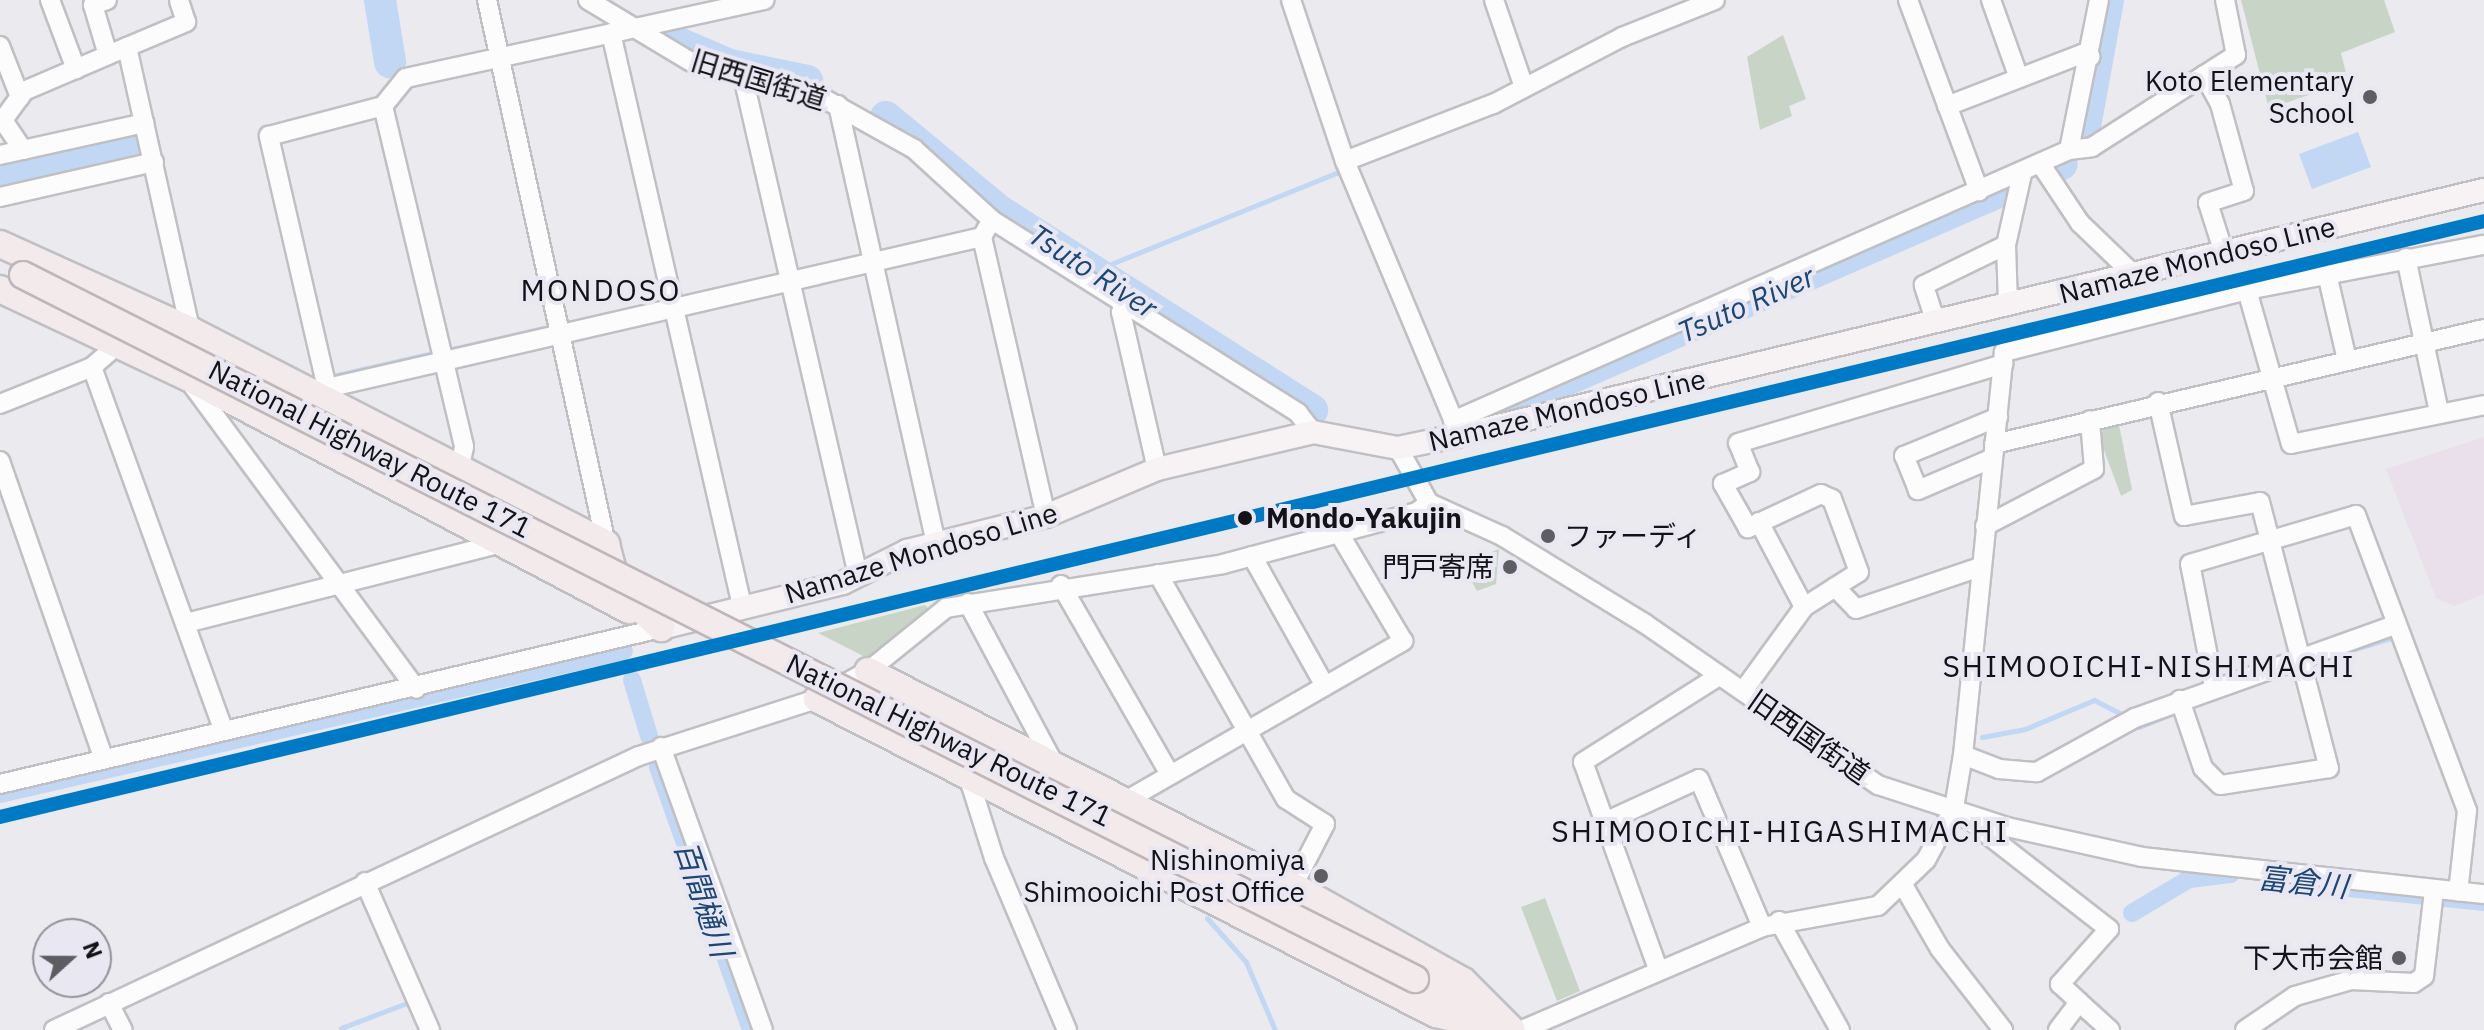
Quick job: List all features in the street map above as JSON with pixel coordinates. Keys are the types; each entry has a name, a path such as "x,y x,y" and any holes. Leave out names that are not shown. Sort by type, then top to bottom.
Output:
{"highway":[{"path":"0,244 325,394 529,506 608,557 617,586 661,628"},
{"name":"National Highway Route 171","path":"0,261 1510,1030"},
{"path":"0,289 115,347 187,377 583,581 661,628"},
{"path":"583,581 608,557"},
{"path":"868,671 1293,886 1463,981 1510,1030"},
{"path":"817,699 1436,1014 1501,1030"}],"main road":[{"name":"Namaze Mondoso Line","path":"661,628 858,575 936,543 1046,516 1157,469 1313,432 1398,448 1457,428 1936,323 2484,190"}],"street":[{"path":"50,0 76,69"},
{"path":"107,0 93,5 108,55"},
{"path":"23,150 3,120 20,97 76,69 186,22 179,0"},
{"path":"487,0 608,557"},
{"name":"旧西国街道","path":"588,0 696,65 744,81 812,92 914,149 987,228 1125,301 1298,413 1313,432"},
{"path":"765,0 406,78 383,106 269,136 325,394 441,361 873,263 987,228 1046,516"},
{"path":"1291,0 1345,161 1457,428 1979,191 2042,166 2069,150 2092,147 2236,55 2225,0"},
{"path":"1494,0 1524,87"},
{"path":"1345,161 1524,87 1715,0"},
{"path":"1908,0 1979,191"},
{"path":"1991,0 2019,78"},
{"path":"2069,150 2091,57 2099,0"},
{"path":"611,33 742,606"},
{"path":"0,46 20,97"},
{"path":"127,47 190,330"},
{"path":"1947,106 2019,78 2091,57"},
{"path":"2204,75 2220,104 2244,191 2208,203 2224,253"},
{"path":"744,81 858,575"},
{"path":"838,105 936,543"},
{"path":"383,106 441,361 464,447 459,470"},
{"path":"0,155 145,127"},
{"path":"0,197 153,157"},
{"path":"2042,166 2080,223 2134,275"},
{"path":"2008,305 2006,245 2022,174"},
{"path":"1936,323 1924,285 2006,245"},
{"path":"1522,1030 1658,969 1770,924 1878,906 1903,885 1954,808 1963,755 2004,352 2247,290 2484,245"},
{"path":"2406,258 2439,412"},
{"path":"2327,274 2347,360"},
{"path":"2247,290 2291,444 2484,405"},
{"path":"1125,301 1123,324 1157,469"},
{"path":"1998,417 1904,456 1918,490 1994,451 2090,420 2484,329"},
{"path":"0,404 92,367 115,347"},
{"path":"1743,691 1804,607 1859,572 1832,499 1821,494 1748,528 1723,484 1750,472 1738,443 2003,364"},
{"path":"92,367 224,731"},
{"path":"187,377 337,586 416,689"},
{"path":"2158,402 2184,516 2260,502 2329,768 2220,785 2203,768 2180,700"},
{"path":"1985,526 2094,469 2090,420"},
{"path":"54,1030 365,882 661,747 817,699 868,671 946,608 1061,585 1158,574 1252,556 1339,533 1429,503 1398,448"},
{"path":"0,461 104,759"},
{"name":"旧西国街道","path":"1429,503 1502,536 1743,691 1878,785 2142,857 2434,895 2458,892 2484,894"},
{"path":"186,623 505,542 529,506"},
{"path":"2214,687 2186,572 2356,515 2467,811 2458,892"},
{"path":"1759,522 1804,607"},
{"path":"1127,800 1168,771 1247,731 1403,641 1339,533"},
{"path":"1252,556 1325,686"},
{"path":"1835,587 1856,609 1980,567"},
{"path":"1158,574 1286,799 1325,824 1293,886"},
{"path":"1061,585 1168,771"},
{"path":"968,603 1053,762"},
{"path":"1963,755 1999,769 2037,772 2180,700 2397,624"},
{"path":"0,784 416,689 661,628"},
{"path":"1658,969 1583,762 1719,676"},
{"path":"995,733 973,776 995,859 1067,1030"},
{"path":"661,747 763,1030"},
{"path":"1605,822 1699,779 1770,924 1840,1030"},
{"path":"1954,808 1975,831 2109,929 2060,984 2110,1030"},
{"path":"365,882 430,1030"},
{"path":"1903,885 1940,949 2003,1030"},
{"path":"2245,1030 2295,996 2346,981 2414,983 2424,976 2434,895"},
{"path":"2058,1030 2079,1002"},
{"path":"109,1003 123,1030"}],"shaded area":[{"path":"2484,437 2484,594 2454,606 2436,598 2386,469"}],"green space":[{"path":"2241,0 2384,0 2395,32 2341,53 2348,81 2269,109"},
{"path":"1783,35 1806,99 1789,106 1792,116 1760,130 1747,57"},
{"path":"2118,420 2132,490 2121,496 2098,434"},
{"path":"1499,549 1496,584 1477,591 1462,564"},
{"path":"925,605 930,610 869,659 818,633"},
{"path":"1545,898 1580,991 1557,1001 1521,907"}],"water":[{"path":"2358,132 2371,167 2312,189 2299,154"}],"waterway":[{"name":"Tsuto River","path":"380,0 390,62"},
{"name":"Tsuto River","path":"2082,143 2108,0"},
{"name":"Tsuto River","path":"676,42 730,65 807,81"},
{"name":"Tsuto River","path":"886,117 1001,212 1312,410"},
{"name":"Tsuto River","path":"0,176 143,143"},
{"name":"Tsuto River","path":"2050,170 2062,164"},
{"path":"1096,270 1339,172"},
{"name":"Tsuto River","path":"1481,417 2010,187"},
{"path":"689,295 749,282"},
{"path":"639,307 658,302"},
{"path":"452,349 544,328"},
{"path":"337,375 429,354"},
{"path":"2338,654 2391,638"},
{"name":"百間樋川","path":"0,794 624,651"},
{"name":"百間樋川","path":"632,680 649,736"},
{"path":"1982,737 2025,729 2094,700 2125,716"},
{"path":"2139,727 2168,715"},
{"name":"百間樋川","path":"658,767 751,1030"},
{"name":"富倉川","path":"2132,913 2189,879 2231,874"},
{"name":"富倉川","path":"2320,885 2484,902"},
{"path":"1207,918 1246,962 1275,1030"},
{"path":"341,1028 412,1001"}],"transit line":[{"path":"0,817 2484,221"}],"place":[{"name":"Koto Elementary School","path":"2370,97"},
{"name":"Mondo-Yakujin","path":"1245,518"},
{"name":"ファーディ","path":"1548,536"},
{"name":"門戸寄席","path":"1510,567"},
{"name":"Nishinomiya Shimooichi Post Office","path":"1321,876"},
{"name":"下大市会館","path":"2399,958"}],"district":[{"name":"MONDOSO","path":"601,290"},
{"name":"SHIMOOICHI-NISHIMACHI","path":"2149,666"},
{"name":"SHIMOOICHI-HIGASHIMACHI","path":"1780,831"}]}
